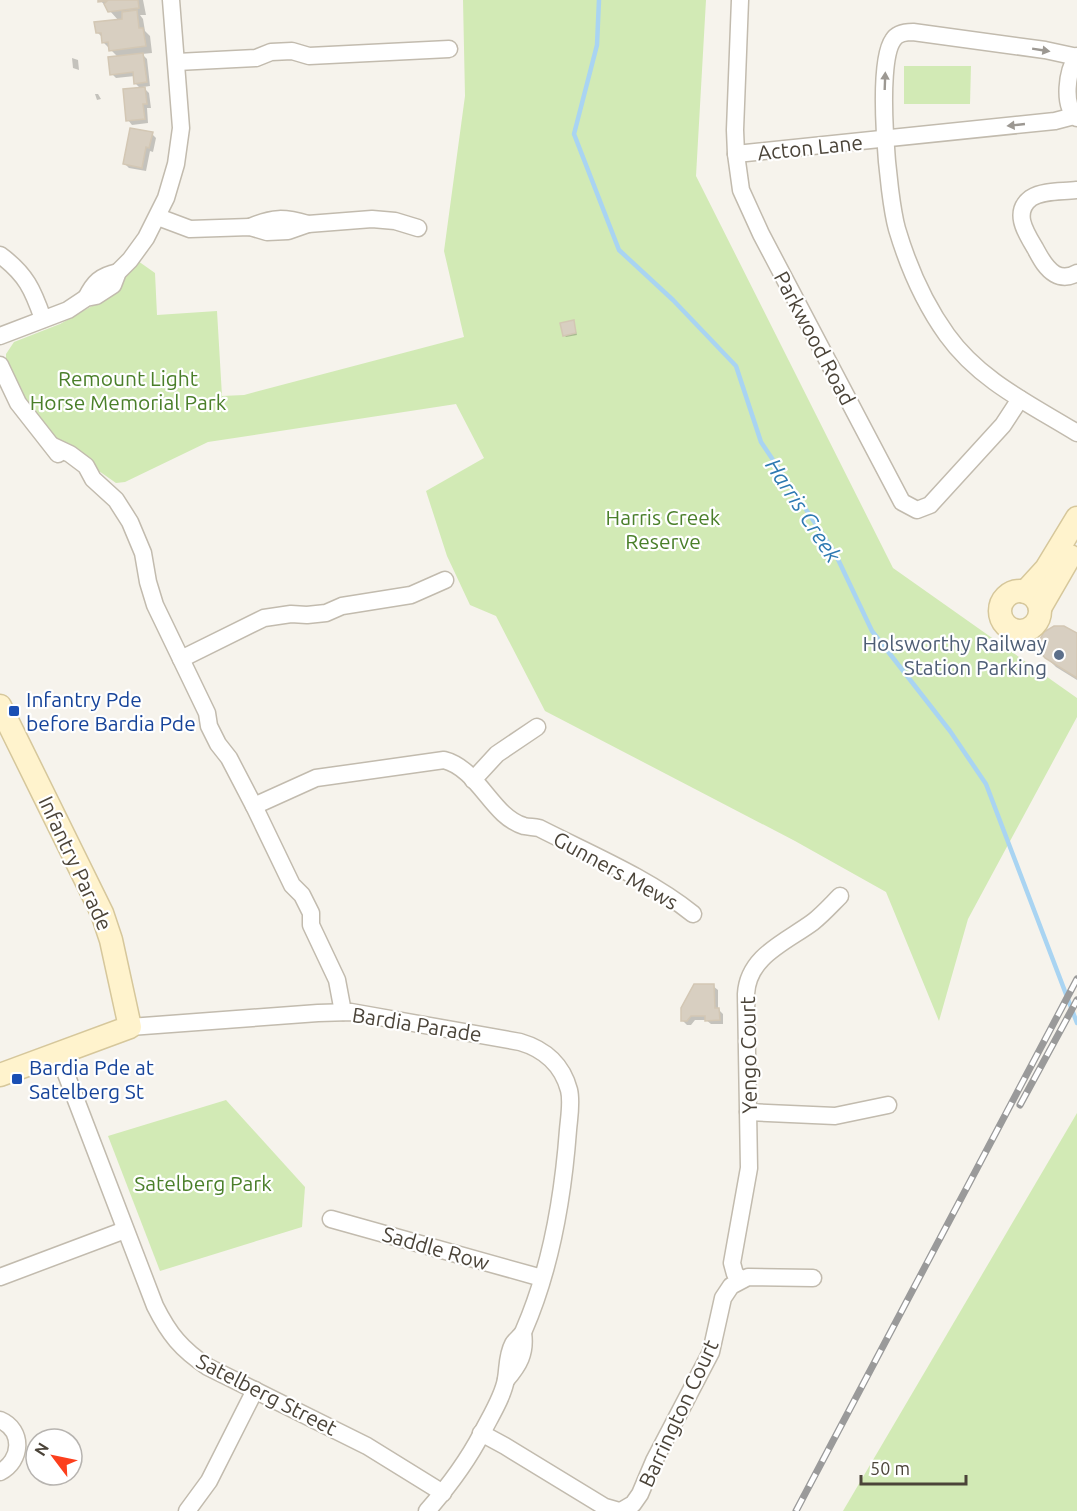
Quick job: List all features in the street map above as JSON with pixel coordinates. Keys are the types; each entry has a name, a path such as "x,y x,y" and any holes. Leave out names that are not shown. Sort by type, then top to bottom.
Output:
{"street":[{"path":"0,336 68,310 113,285 118,272 138,249 158,217 172,181 179,147 181,109 171,0"},
{"name":"Parkwood Road","path":"740,0 735,130 738,176 745,203 902,502 917,510 930,505 1003,425 1020,399"},
{"path":"1075,117 1070,108 1069,80 1071,68 1077,56 913,32 898,34 894,38 888,54 884,113 889,189 896,226 921,292 947,335 989,379 1077,433"},
{"path":"177,62 256,58 271,63 293,62 309,56 449,49"},
{"name":"Acton Lane","path":"736,154 1055,121 1075,117"},
{"path":"1077,189 1039,194 1027,202 1021,216 1026,232 1048,269 1060,276 1077,273"},
{"path":"158,217 190,229 250,227 267,232 288,231 308,224 385,219 418,228"},
{"path":"0,255 9,261 32,288 44,319"},
{"path":"0,365 18,403 63,462 79,475 93,479 116,500 135,531 144,553 151,594 207,713 209,726 218,744 229,758 292,885 302,895 311,913 311,925 337,980 343,1012"},
{"path":"1077,518 1046,569 1033,600 1077,544"},
{"path":"181,659 256,621 291,614 326,613 342,606 411,594 445,580"},
{"name":"Infantry Parade","path":"0,706 102,913 111,939 130,1027"},
{"path":"473,780 497,754 537,727"},
{"name":"Gunners Mews","path":"254,806 316,778 436,760 452,762 490,797 530,817 539,828 663,892 693,914"},
{"name":"Yengo Court","path":"741,1279 735,1274 732,1263 749,1168 747,986 752,969 764,956 813,922 840,896"},
{"name":"Bardia Parade","path":"0,1075 130,1027 343,1012 360,1013 519,1042 542,1051 552,1058 570,1092 560,1199 542,1278 523,1333 514,1343 507,1363 506,1380 481,1433 459,1471 427,1511"},
{"name":"Satelberg Street","path":"58,1053 155,1306 166,1329 186,1352 208,1367 367,1446 443,1492"},
{"path":"748,1112 835,1116 888,1105"},
{"name":"Saddle Row","path":"331,1219 542,1278"},
{"path":"0,1277 125,1230"},
{"path":"741,1279 754,1277 813,1278"},
{"name":"Barrington Court","path":"481,1433 605,1507 620,1511 633,1504 711,1352 723,1298 731,1286 741,1279"},
{"path":"187,1511 209,1481 255,1390"},
{"path":"0,1420 11,1426 18,1439 18,1448 12,1462 0,1472"}],"green space":[{"name":"Harris Creek Reserve","path":"463,0 706,0 696,176 893,568 1077,698 1077,717 968,919 939,1021 886,892 795,841 545,711 496,616 470,605 447,556 426,491 484,458 456,404 208,442 125,482 116,483 59,443 34,416 6,364 6,354 14,342 60,324 101,301 138,261 155,273 157,315 217,311 222,396 244,395 464,337 444,251 465,96"},
{"path":"904,66 971,66 970,104 904,104"},
{"name":"Satelberg Park","path":"226,1100 305,1187 302,1227 160,1271 108,1136"},
{"path":"1077,1113 1077,1511 843,1511"}],"building":[{"path":"98,0 138,0 139,8 108,12 104,4 107,1 98,2"},
{"path":"137,10 139,28 143,28 146,46 109,51 108,42 102,43 101,33 96,33 94,22 122,19 122,12"},
{"path":"143,53 147,82 134,84 133,72 110,75 108,57"},
{"path":"145,87 147,104 143,104 145,119 126,121 123,89"},
{"path":"130,128 153,132 149,148 146,147 142,168 123,164"},
{"path":"574,320 576,333 563,336 560,323"},
{"name":"Holsworthy Railway Station Parking","path":"1054,626 1064,626 1077,633 1077,678 1045,658 1039,651 1039,641 1044,632"},
{"path":"694,984 714,984 715,1008 719,1008 720,1020 705,1021 705,1016 691,1016 687,1021 681,1021 681,1008"}],"waterway":[{"name":"Harris Creek","path":"599,0 597,45 574,134 619,250 673,300 736,366 761,442 835,553 872,631 950,731 986,784 1077,1023"}],"railway":[{"path":"796,1511 1077,979"},
{"path":"1020,1105 1077,1000"}],"place":[{"name":"Holsworthy Railway Station Parking","path":"1059,655"},
{"name":"Infantry Pde before Bardia Pde","path":"14,711"},
{"name":"Bardia Pde at Satelberg St","path":"17,1079"}],"park label":[{"name":"Remount Light Horse Memorial Park","path":"128,390"}]}
